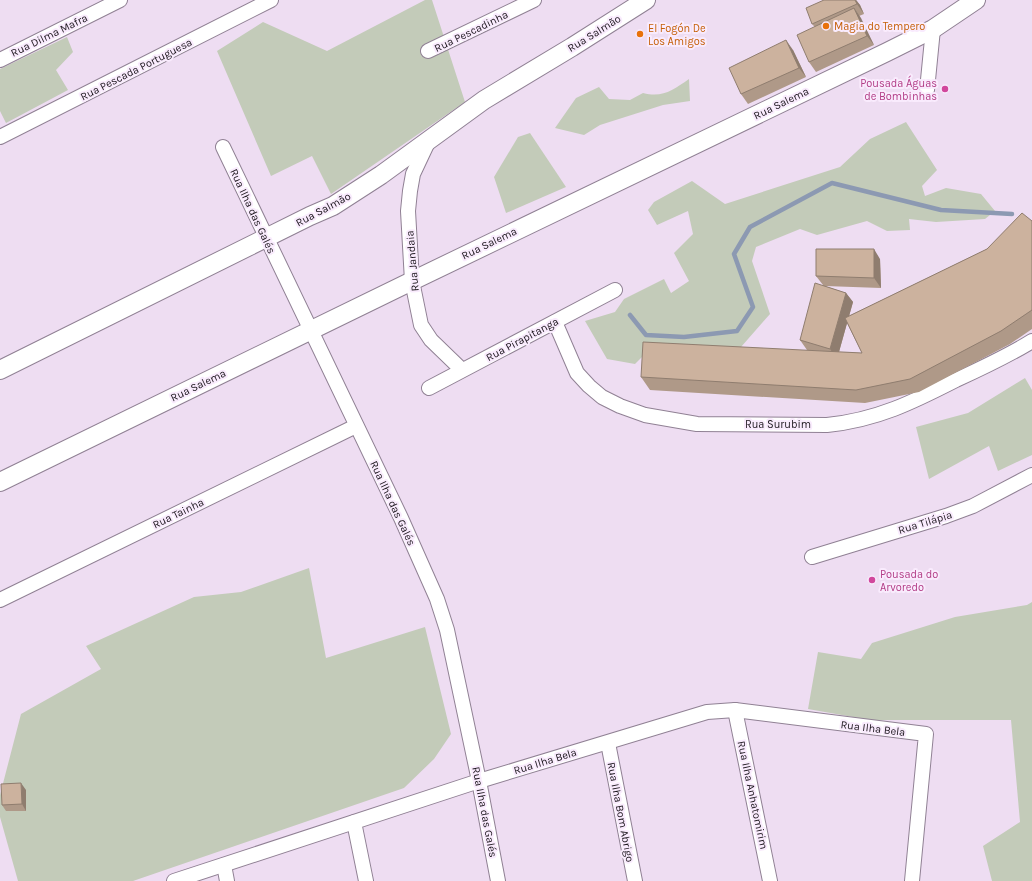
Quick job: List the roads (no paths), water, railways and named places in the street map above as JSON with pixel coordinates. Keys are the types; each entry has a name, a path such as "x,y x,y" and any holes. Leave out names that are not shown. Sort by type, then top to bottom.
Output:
{"main road":[{"name":"Rua Salmão","path":"0,370 333,206 381,175 484,100 646,0"},
{"name":"Rua Salema","path":"0,482 933,29 976,0"}],"street":[{"name":"Rua Dilma Mafra","path":"0,60 120,0"},
{"name":"Rua Pescada Portuguesa","path":"0,137 271,0"},
{"name":"Rua Pescadinha","path":"428,51 534,0"},
{"path":"927,90 933,29"},
{"name":"Rua Jandaia","path":"430,139 414,174 410,191 408,211 412,281 421,325 431,340 462,370"},
{"name":"Rua Ilha das Galés","path":"223,147 401,518 437,599 447,630 480,781 498,881"},
{"name":"Rua Pirapitanga","path":"428,388 615,290"},
{"name":"Rua Surubim","path":"555,322 577,373 602,397 620,406 645,415 697,424 827,424 845,423 866,419 905,405 1013,353 1032,341"},
{"name":"Rua Tainha","path":"0,600 356,426"},
{"name":"Rua Tilápia","path":"812,557 974,506 1032,475"},
{"name":"Rua Ilha Bela","path":"174,881 480,781 707,712 735,710 926,734 912,881"},
{"name":"Rua Ilha Anhatomirim","path":"735,710 770,881"},
{"name":"Rua Ilha Bom Abrigo","path":"608,743 635,881"},
{"path":"354,822 366,881"},
{"path":"224,865 227,881"}],"waterway":[{"path":"630,315 646,335 684,337 737,331 753,307 734,254 750,227 832,183 941,210 1012,214"}],"place":[{"name":"Magia do Tempero","path":"826,26"},
{"name":"El Fogón De Los Amigos","path":"640,34"},
{"name":"Pousada Águas de Bombinhas","path":"945,89"},
{"name":"Pousada do Arvoredo","path":"872,580"}]}
